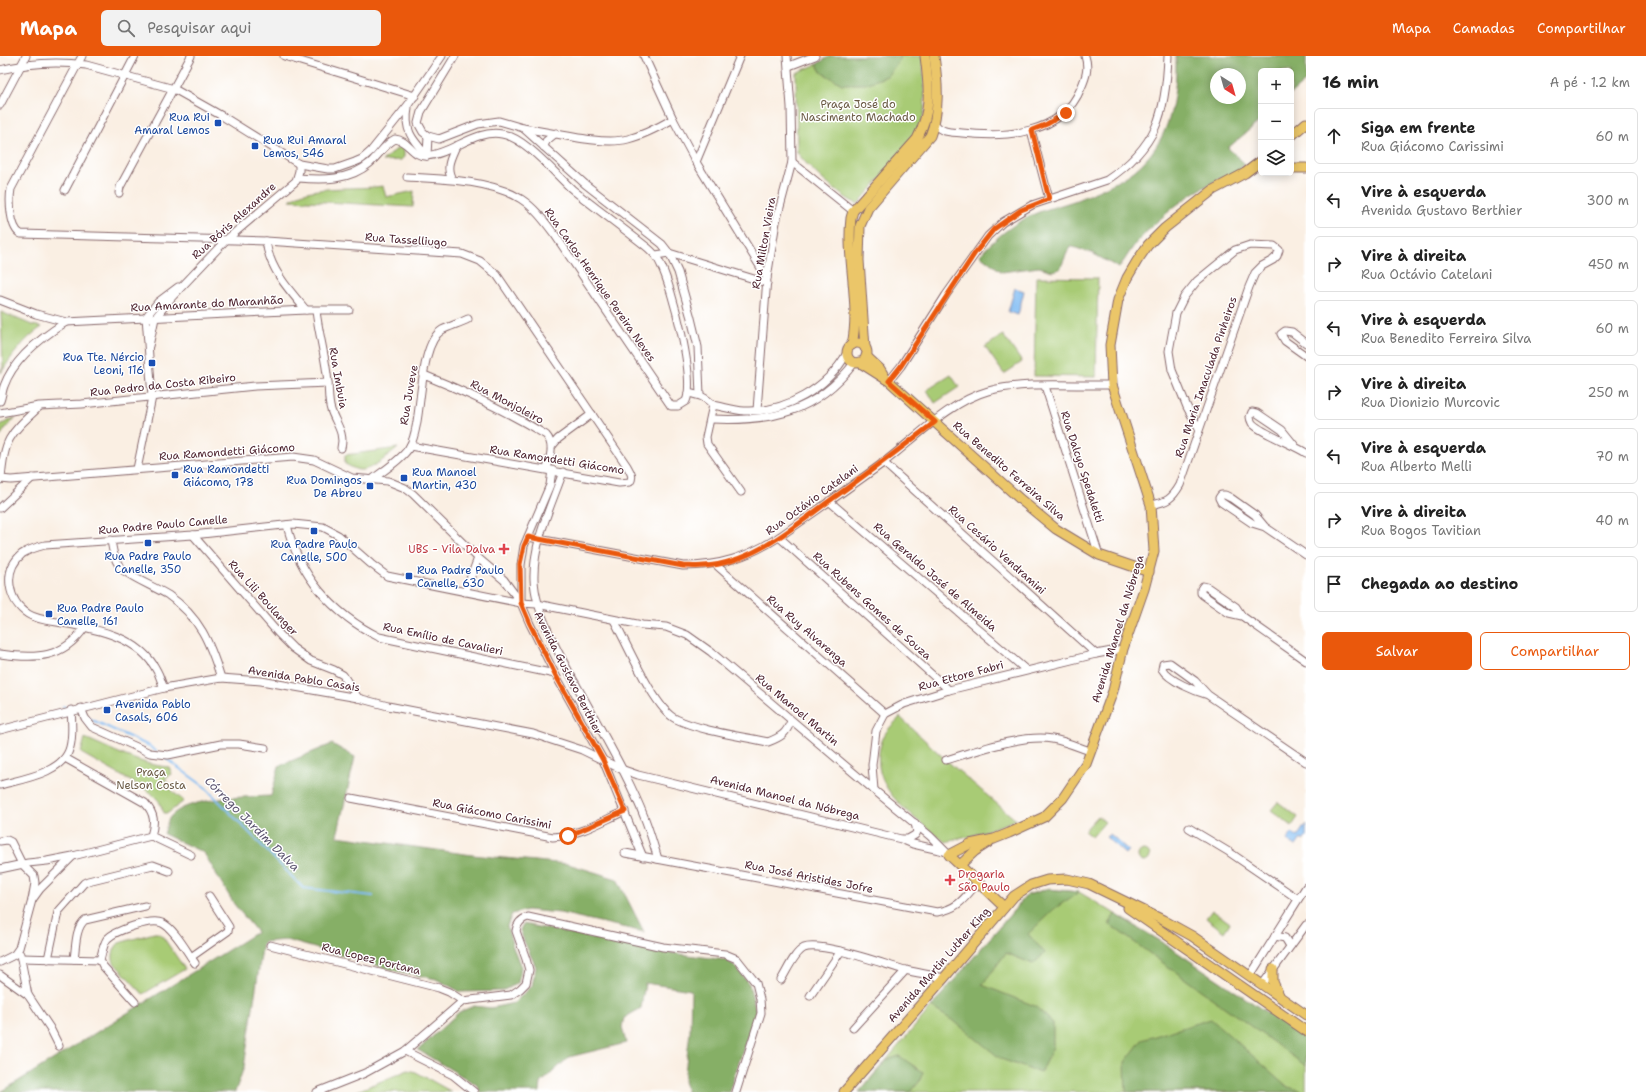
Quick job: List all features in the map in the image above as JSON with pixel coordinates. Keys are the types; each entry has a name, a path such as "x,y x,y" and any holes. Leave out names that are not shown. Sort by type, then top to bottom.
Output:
{"main road":[{"path":"925,56 929,88 927,115 922,130 854,212 850,226 856,317 848,357 856,362 862,361 866,352 859,260 860,226 868,208 930,136 935,124 938,99 934,56"},
{"path":"1294,134 1306,124"},
{"name":"Avenida Manoel da Nóbrega","path":"960,865 975,851 994,839 1044,817 1069,790 1086,764 1113,691 1123,649 1149,572 1154,551 1151,505 1112,386 1110,345 1118,300 1127,278 1137,261 1148,245 1165,228 1197,201 1213,190 1245,173 1258,163"},
{"path":"1294,168 1306,168"},
{"path":"850,349 859,343 866,352"},
{"name":"Rua Benedito Ferreira Silva","path":"866,352 888,380 1021,500 1056,529 1099,555 1149,572"},
{"name":"Rua Benedito Ferreira Silva","path":"856,362 888,380"},
{"name":"Avenida Manoel da Nóbrega","path":"946,853 970,844 994,839"},
{"name":"Rua Manoel Martin","path":"946,853 979,881 1004,907"},
{"name":"Avenida Martin Luther King","path":"844,1092 1014,896 1031,885 1047,880 1067,879 1089,884 1163,920 1192,936 1306,1015"},
{"name":"Avenida Martin Luther King","path":"1111,896 1152,926 1251,992 1306,1031"},
{"path":"1273,969 1272,977 1274,987 1283,999"},
{"path":"1250,976 1251,992 1262,985"}],"street":[{"path":"0,105 26,56"},
{"path":"78,64 82,56"},
{"path":"65,190 135,56"},
{"path":"119,193 120,187 191,56"},
{"path":"284,56 415,96"},
{"path":"0,70 22,64 61,62 78,64 174,89 222,116 299,164 328,169 346,166 362,159 380,142 415,96 442,56"},
{"path":"455,56 427,100 419,117 420,128 428,136 438,139 478,124 498,121 523,128 556,133 610,141 626,140 643,135 673,119"},
{"path":"644,56 673,119 696,162 767,280"},
{"path":"696,162 740,56"},
{"name":"Rua Milton Vieira","path":"757,410 767,280 776,222 792,162 789,66 787,56"},
{"path":"789,66 815,56"},
{"path":"935,124 942,130 996,135 1032,130 1047,124 1058,118 1070,107 1080,93 1087,74 1085,56"},
{"path":"888,380 901,366 975,253 991,232 1021,210 1107,180 1140,153 1156,128 1160,115 1168,56"},
{"name":"Rua Tasselliugo","path":"78,64 15,181 10,194 14,227 17,232 22,234 266,241 462,254 480,261 497,275 592,414 629,470 632,479 630,482"},
{"path":"408,105 406,121 408,130 413,140 427,156"},
{"path":"523,128 605,200 662,244 669,253 678,272 698,347 700,395"},
{"path":"1032,130 1049,199"},
{"path":"299,164 298,178 327,180 353,174 395,139 402,141 419,155 427,156 494,133 507,135 524,144 574,190 656,255 662,266 685,346 688,393 700,395 713,405 731,409 757,410 790,403 824,382 836,371 850,349"},
{"path":"544,147 546,141 556,133"},
{"path":"427,156 428,136"},
{"path":"452,179 448,172 448,167 456,146"},
{"path":"792,162 854,212"},
{"path":"327,180 328,169"},
{"name":"Rua Carlos Henrique Pereira Neves","path":"407,177 452,179 500,188 533,208 555,235 670,406 674,407 682,404 686,401 688,393"},
{"name":"Rua Bóris Alexandre","path":"155,318 186,281 226,240 298,178"},
{"path":"266,241 268,255 274,268 306,310"},
{"name":"Rua Maria Imaculada Pinheiros","path":"1151,505 1162,503 1174,497 1180,486 1200,429 1249,287 1255,273 1262,266 1277,256 1279,250 1274,246 1250,245 1235,250 1197,281 1184,297 1176,313 1169,351 1172,370 1187,407 1200,429"},
{"path":"656,255 669,253 767,280"},
{"name":"Rua Bóris Alexandre","path":"146,317 158,302 186,281"},
{"name":"Rua Amarante do Maranhão","path":"0,300 36,314 66,322 306,310 349,310"},
{"name":"Rua Imbuia","path":"316,310 328,383 329,403 341,431 343,441 341,448"},
{"path":"137,469 152,397 146,317"},
{"path":"149,346 155,318"},
{"name":"Rua Juveve","path":"373,479 403,454 410,446 416,426 429,352 434,339 442,331 468,320"},
{"path":"0,401 4,386 9,376 23,356 45,336 66,322"},
{"path":"1306,343 1292,332 1285,331 1281,334 1285,341 1306,356"},
{"path":"711,419 729,420 767,417 799,408 817,399 833,386 856,362"},
{"name":"Rua Monjoleiro","path":"424,375 466,392 530,425 546,435 550,439 552,446"},
{"name":"Rua Pedro da Costa Ribeiro","path":"0,413 39,406 152,397 256,386 328,383"},
{"name":"Rua Octávio Catelani","path":"528,537 683,566 705,566 715,564 747,554 767,545 883,462 951,409 971,398 987,391 1011,386 1112,386"},
{"name":"Rua Dalcyo Spedaletti","path":"1044,386 1099,555"},
{"path":"713,405 706,437 708,444 741,492"},
{"path":"1,479 2,458 8,440 16,429 39,406"},
{"path":"729,420 731,409"},
{"path":"1295,446 1282,430 1257,413 1252,412 1250,417 1251,422 1256,426 1306,453"},
{"path":"550,470 552,446 558,439 592,414"},
{"name":"Rua Ramondetti Giácomo","path":"410,446 564,472 619,483 630,482"},
{"name":"Rua Ramondetti Giácomo","path":"1,479 11,480 293,457 314,460 352,478 388,481 405,488 413,494 478,558 504,580 521,603"},
{"name":"Rua Cesário Vendramini","path":"883,462 1096,654"},
{"name":"Avenida Gustavo Berthier","path":"550,470 550,485 524,546 520,564 521,603 555,674 603,760 643,857"},
{"name":"Avenida Gustavo Berthier","path":"564,472 539,540 534,578 537,604 549,633 621,769 645,819 658,860"},
{"path":"0,508 32,478"},
{"path":"1265,527 1255,514 1232,498 1221,495 1219,498 1221,502 1252,523 1265,527 1306,555"},
{"name":"Rua Geraldo José de Almeida","path":"829,501 1026,670"},
{"name":"Rua Padre Paulo Canelle","path":"164,688 157,670 148,657 137,647 121,638 85,627 38,618 28,614 12,597 9,587 12,569 16,561 23,554 33,548 45,545 193,534 287,525 323,526 338,535 387,576 521,603 537,604"},
{"name":"Rua Emílio de Cavalieri","path":"287,525 290,537 303,568 315,587 333,606 365,630 379,637 555,674"},
{"name":"Rua Lili Boulanger","path":"193,534 278,633 293,648 311,660 343,675 358,698"},
{"name":"Rua Rubens Gomes de Souza","path":"779,537 949,690"},
{"path":"111,540 114,556 122,570 167,595 184,608 199,626 211,646 221,678"},
{"path":"465,592 478,558"},
{"name":"Rua Ruy Alvarenga","path":"715,564 886,714"},
{"path":"1242,616 1229,613 1203,595 1201,593 1203,586 1207,587 1236,607 1242,616 1306,661"},
{"name":"Rua Manoel Martin","path":"537,604 614,620 666,627 687,635 711,652 791,721 915,823 936,841 946,853"},
{"path":"614,620 661,707 675,719 699,727 768,742 778,738 787,730 791,721"},
{"path":"0,654 31,657 52,653 61,650 77,639 85,627"},
{"name":"Rua Ettore Fabri","path":"886,714 904,704 949,690 1026,670 1123,649"},
{"path":"1208,695 1189,689 1165,673 1162,669 1163,664 1166,662 1170,663 1195,681 1208,695 1306,762"},
{"name":"Avenida Pablo Casais","path":"0,727 164,688 221,678 261,681 358,698 388,706 533,734 582,750 603,760"},
{"path":"81,708 84,718 92,727 150,753 168,755 221,744 239,744 265,748"},
{"path":"0,785 42,774 56,766 65,758 71,743 72,710"},
{"path":"874,790 872,765 876,731 886,714"},
{"path":"946,760 1036,737 1053,739 1090,751"},
{"path":"582,750 592,742"},
{"path":"65,758 145,803 153,815 154,826 151,836"},
{"name":"Avenida Manoel da Nóbrega","path":"603,760 638,775 901,839 913,844 946,853"},
{"name":"Rua Giácomo Carissimi","path":"351,798 553,837 568,836 577,833 625,811"},
{"path":"901,839 908,839 916,835 917,832 915,823"},
{"path":"1189,828 1229,852 1298,899"},
{"path":"0,869 73,856 151,836 191,854"},
{"path":"0,841 7,840 11,842 22,864 32,873 35,880 32,900 19,948 14,955 0,962"},
{"name":"Rua José Aristides Jofre","path":"625,853 937,912 949,910 958,904 979,881"},
{"path":"32,900 40,889 73,856"},
{"path":"48,959 58,912 84,883 153,865 169,870"},
{"path":"1250,976 1306,887"},
{"path":"191,957 228,931 229,927 209,896"},
{"path":"74,959 78,932 81,924 85,920 146,906"},
{"path":"317,1092 365,1073 405,1051 463,1001 511,995 526,983 529,970 516,932 519,922 528,917 663,947 724,954 737,959 756,983 762,1013 736,1092"},
{"path":"135,1002 103,966 100,960 106,942 114,933 146,922 160,922 169,928 195,963"},
{"path":"1262,985 1306,924"},
{"path":"1275,936 1285,938 1290,946"},
{"name":"Rua Lopez Portana","path":"270,945 439,988 449,992 463,1001"},
{"path":"781,980 797,954 803,948 809,947 841,951 906,970 944,978"},
{"path":"19,948 28,995"},
{"path":"810,996 841,951"},
{"path":"21,958 100,960"},
{"path":"853,1028 906,970"},
{"path":"0,975 28,995 50,1028 59,1046"},
{"path":"405,1051 453,1075 474,1092"}],"green space":[{"path":"830,56 901,56 899,61 887,76 866,84 842,84 821,72 817,64"},
{"name":"Praça José do Nascimento Machado","path":"849,56 922,56 925,87 923,118 913,138 895,162 858,204 834,189 808,166 797,152 796,73 817,64 820,70"},
{"path":"1176,56 1306,56 1306,81 1294,91 1294,68 1258,68 1258,123 1228,148 1244,163 1238,172 1219,179 1192,194 1174,207 1152,226 1135,244 1119,268 1092,253 1070,246 1060,269 1053,271 1039,267 1002,272 980,255 1000,236 1022,220 1039,212 1074,201 1097,191 1134,171 1146,160 1156,147 1163,133 1173,104"},
{"path":"399,147 402,147 404,150 404,157 401,160 382,161"},
{"path":"383,186 386,197 414,191 413,207 290,200 298,195 309,192 334,188"},
{"path":"1036,277 1098,278 1096,377 1034,376"},
{"path":"1,312 32,325 42,327 19,347 1,373 1,369 3,369"},
{"path":"1003,335 1022,362 1004,374 985,347"},
{"path":"951,375 959,387 935,403 927,390"},
{"path":"16,417 5,429 0,437 0,425"},
{"path":"398,448 380,462 364,470 356,469 345,464 345,455"},
{"path":"900,717 946,760 1016,820 968,837 945,842 905,810 894,798 885,784 880,770 879,754 885,733"},
{"name":"Praça Nelson Costa","path":"85,738 136,760 158,766 169,767 172,774 165,778 173,792 184,801 168,813 164,813 159,801 150,792 81,753"},
{"path":"332,744 355,757 337,836 472,855 568,864 617,879 644,932 560,913 527,910 512,914 507,926 521,967 518,983 502,991 461,992 436,979 397,971 286,940 263,942 244,1067 235,1092 1,1092 257,932 234,904 204,853 164,834 168,822 171,816 179,810 191,805 218,799 271,796 279,766"},
{"path":"1278,802 1298,817 1292,826 1271,810"},
{"path":"1098,816 1105,822 1092,837 1084,831"},
{"path":"1142,850 1146,850 1150,856 1146,862 1142,862 1138,858 1138,854"},
{"path":"1048,889 1079,892 1162,942 1306,1039 1306,1092 859,1092 1027,895"},
{"path":"1048,889 1079,892 1054,909 1028,934 1045,953 1033,964 1006,953 982,985 1035,1006 1053,1023 1053,1047 1040,1073 1001,1059 955,1022 931,1007 1027,895"},
{"path":"1212,910 1230,923 1224,932 1206,918"},
{"path":"1115,914 1162,942 1306,1039 1306,1066 1109,924"},
{"path":"523,924 657,951 726,960 734,965 749,984 756,1011 729,1092 687,1092 684,1081 690,1032 691,990 645,983 641,1008 624,1018 622,1027 626,1043 569,1057 541,1083 540,1092 480,1092 477,1085 418,1050 459,1012 474,1006 491,1008 514,1003 532,986 536,967 520,930"},
{"path":"158,933 163,937 185,969 143,994 114,963 113,955 119,943"},
{"path":"1211,1019 1288,1087 1306,1092 1126,1092 1125,1062 1142,1040"},
{"path":"899,1056 923,1072 919,1082 911,1092 859,1092 887,1060"},
{"path":"408,1070 416,1072 452,1092 355,1092"}],"water":[{"path":"1015,288 1024,291 1018,315 1008,312"},
{"path":"1306,824 1306,837 1303,841 1301,839 1296,846 1287,840 1292,833 1297,837"},
{"path":"1110,834 1128,850 1125,854 1106,837"}],"waterway":[{"name":"Córrego Jardim Dalva","path":"63,706 70,710"},
{"name":"Córrego Jardim Dalva","path":"88,718 149,746 156,751"},
{"name":"Córrego Jardim Dalva","path":"165,758 205,787 303,888 373,896"}],"place":[{"name":"Rua Rui Amaral Lemos","path":"218,123"},
{"name":"Rua Rui Amaral Lemos, 546","path":"255,146"},
{"name":"Rua Tte. Nércio Leoni, 116","path":"152,363"},
{"name":"Rua Ramondetti Giácomo, 178","path":"175,475"},
{"name":"Rua Manoel Martin, 430","path":"404,478"},
{"name":"Rua Domingos De Abreu","path":"370,486"},
{"name":"Rua Padre Paulo Canelle, 500","path":"314,531"},
{"name":"Rua Padre Paulo Canelle, 350","path":"148,543"},
{"name":"UBS - Vila Dalva","path":"504,549"},
{"name":"Rua Padre Paulo Canelle, 630","path":"409,576"},
{"name":"Rua Padre Paulo Canelle, 161","path":"49,614"},
{"name":"Avenida Pablo Casals, 606","path":"107,710"},
{"name":"Drogaria São Paulo","path":"950,880"}],"route":[{"path":"568,836 625,811 603,760 555,674 521,603 520,564 524,546 528,537 683,566 705,566 732,560 767,545 779,537 860,479 935,422 889,381 901,366 946,295 975,253 994,229 1021,210 1049,199 1032,130 1047,124 1066,113"}]}
